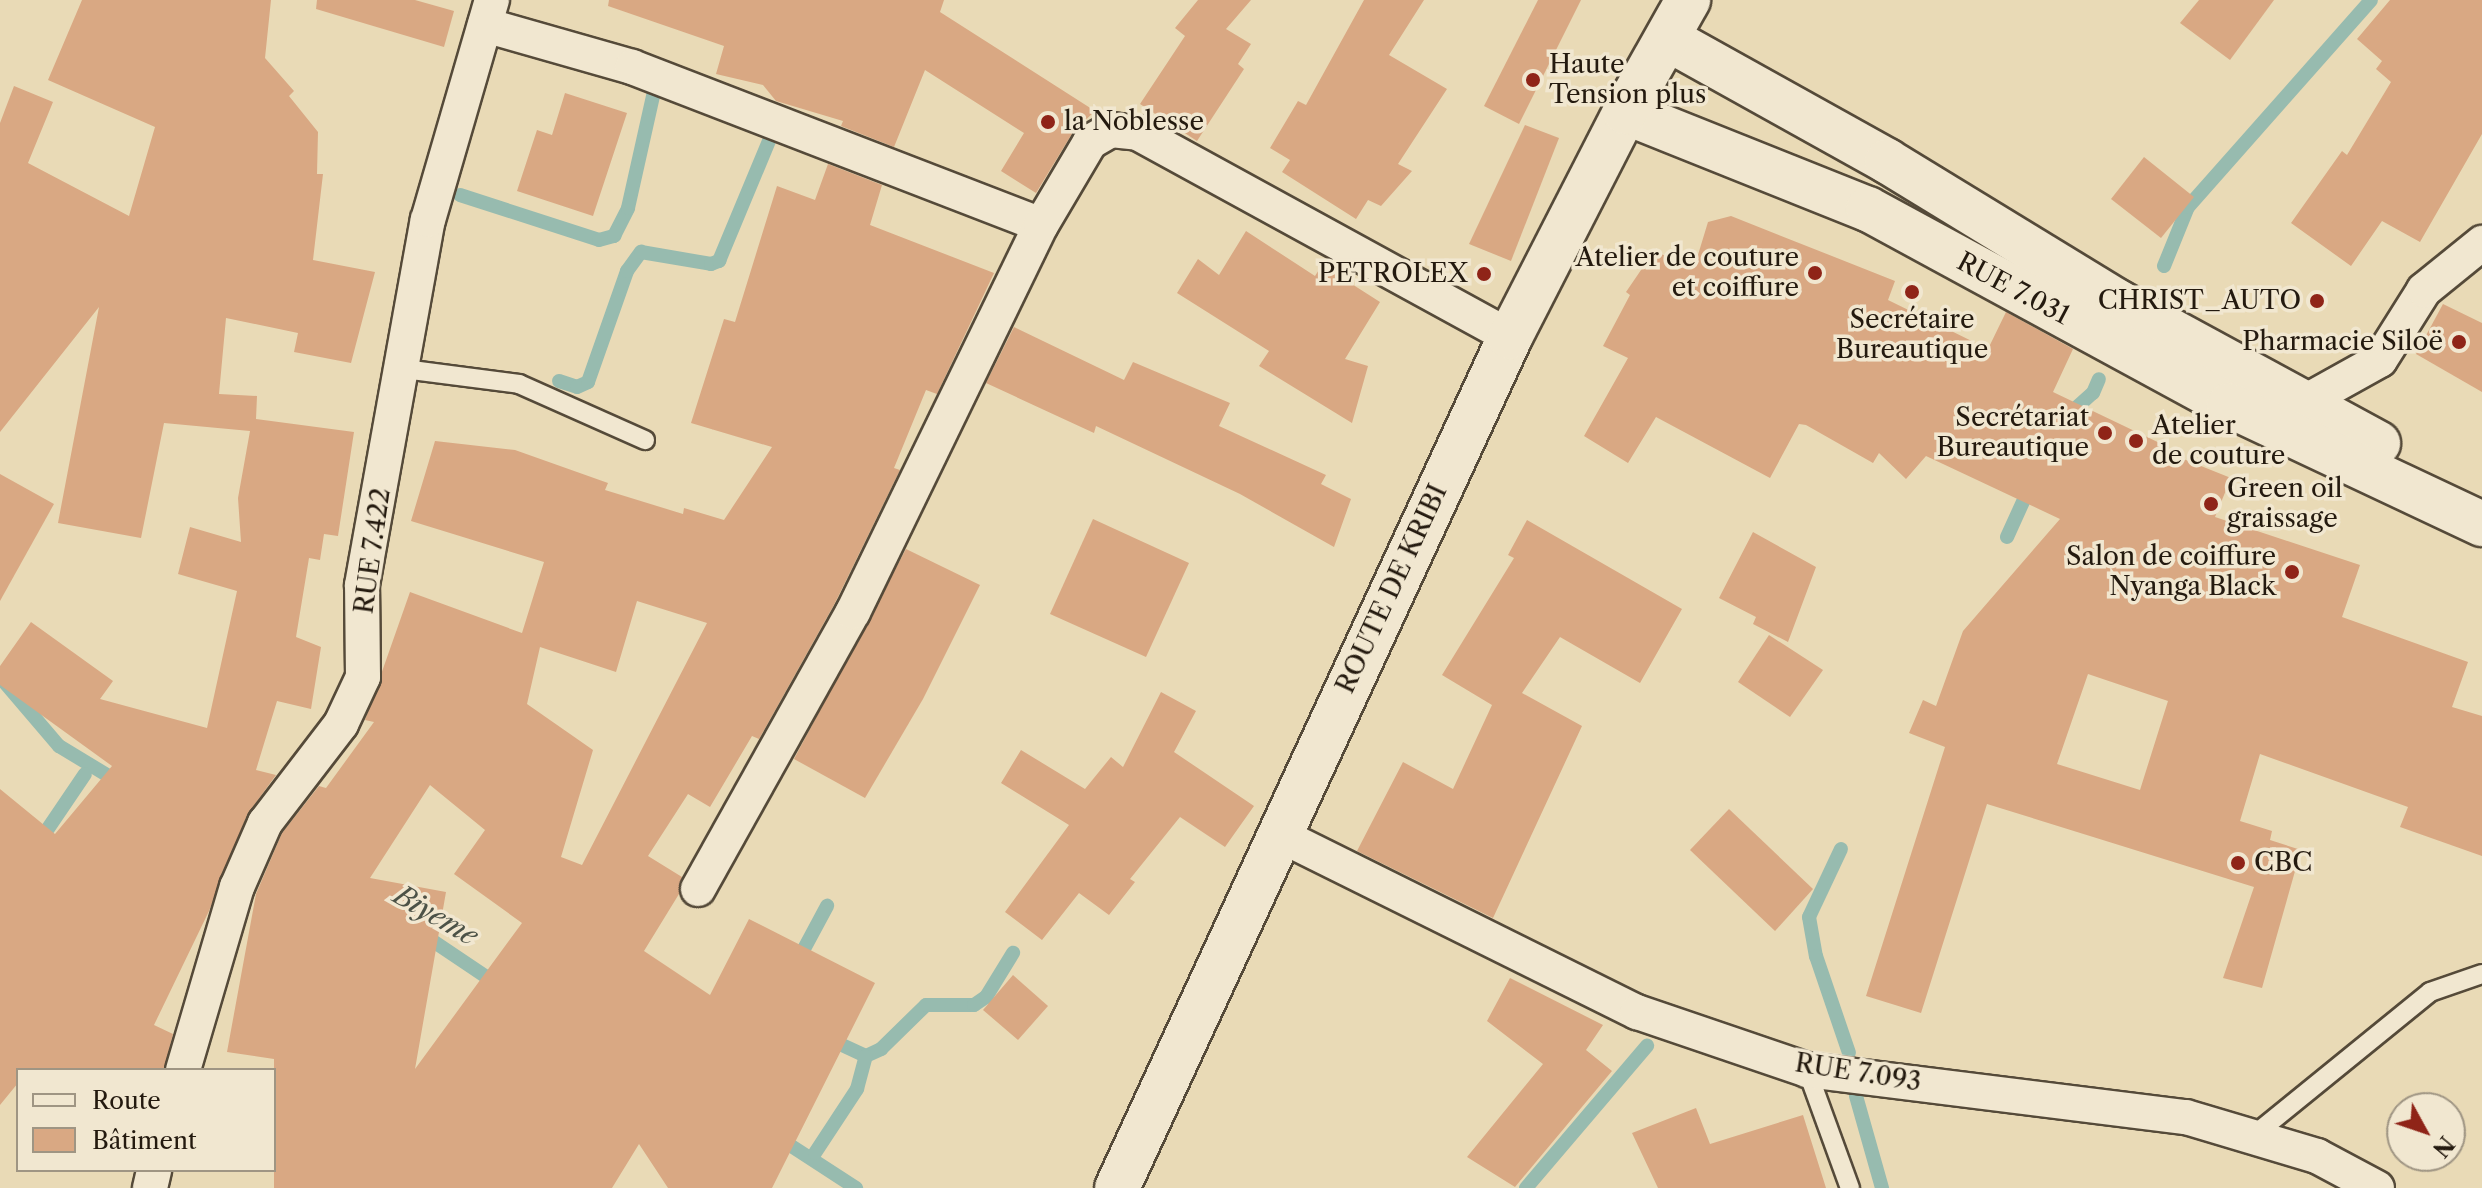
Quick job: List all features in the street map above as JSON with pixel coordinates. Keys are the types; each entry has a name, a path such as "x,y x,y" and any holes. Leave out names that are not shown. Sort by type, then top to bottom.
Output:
{"main road":[{"name":"ROUTE DE KRIBI","path":"1117,1188 1510,337 1625,112 1688,0"},
{"name":"RUE 7.031","path":"1668,39 1887,161 2104,316"},
{"name":"RUE 7.031","path":"1625,112 1868,209 2104,316 2154,343 2301,404 2482,490"},
{"name":"RUE 7.031","path":"2154,343 2229,405 2482,524"}],"street":[{"path":"489,13 1041,225"},
{"name":"RUE 7.422","path":"184,1068 237,887 265,823 341,724 363,677 362,585 404,369 428,220 489,13"},
{"path":"698,889 853,612 1041,225 1090,142 1111,130 1138,133 1510,337"},
{"path":"2301,404 2380,360 2424,290 2482,243"},
{"name":"RUE 7.093","path":"1278,834 1637,1012 1807,1070 2186,1117 2317,1156 2377,1188"}],"lane":[{"path":"404,369 519,384 645,440"},
{"path":"2253,1136 2430,992 2482,974"},
{"path":"1807,1070 1850,1188"}],"building":[{"path":"82,0 271,0 265,58 294,91 289,96 318,132 317,174 323,174 313,260 375,272 351,363 294,352 298,333 226,318 219,394 257,396 256,419 354,432 338,536 324,534 320,560 309,558 296,637 321,647 311,709 277,701 256,770 276,775 247,815 209,911 154,1025 173,1034 164,1068 16,1068 16,1085 0,1105 0,789 55,834 112,766 0,685 0,666 31,622 113,681 100,699 207,728 237,591 178,574 190,527 241,542 238,498 250,431 164,423 141,538 58,523 99,307 0,432 0,123 14,86 53,102 28,163 129,216 155,127 48,80"},
{"path":"317,0 415,0 454,11 444,47 316,9"},
{"path":"609,0 944,0 940,12 1095,111 1073,132 1036,193 1001,171 1024,133 925,70 894,147 841,126 843,121 776,101 763,85 716,74 724,46 608,6"},
{"path":"1198,0 1251,0 1226,29 1251,44 1238,64 1244,69 1197,141 1140,104 1185,36 1175,28"},
{"path":"1364,0 1424,0 1389,55 1447,89 1398,164 1412,171 1381,206 1368,200 1356,219 1282,172 1290,160 1270,148 1298,101 1306,105"},
{"path":"1538,0 1581,0 1519,124 1484,106"},
{"path":"2199,0 2274,0 2230,60 2180,23"},
{"path":"2390,0 2482,0 2482,134 2420,242 2382,221 2351,266 2291,223 2342,151 2347,155 2391,82 2376,69 2382,61 2357,39"},
{"path":"565,93 627,113 593,216 517,191 537,130 552,135"},
{"path":"1525,125 1559,138 1511,261 1469,244"},
{"path":"2144,157 2194,197 2161,238 2111,199"},
{"path":"828,164 882,185 870,225 994,273 937,394 926,390 894,468 900,470 835,603 759,739 752,736 710,807 688,794 648,856 682,877 679,894 644,951 710,995 749,919 875,983 772,1188 668,1188 639,1144 612,1188 274,1188 274,1059 227,1052 256,894 282,833 319,786 326,788 374,722 365,720 410,592 522,633 544,562 411,521 435,441 515,450 608,483 605,490 683,514 684,508 724,520 772,447 691,423 724,319 735,322 777,186 815,200","holes":["637,601 707,623 582,865 561,857 593,750 527,704 540,647 616,672","430,785 485,830 454,874 522,923 415,1069 446,892 370,878"]},
{"path":"1731,216 1895,281 1888,300 1988,349 2006,312 2073,349 2053,392 2168,447 2166,452 2231,478 2215,517 2360,565 2342,617 2468,662 2452,707 2482,716 2482,856 2400,827 2408,807 2260,754 2240,821 2272,831 2270,840 2301,850 2262,988 2223,978 2254,887 1987,804 1921,1013 1866,996 1945,747 1909,733 1923,700 1936,706 1963,631 2060,519 1926,456 1906,479 1879,453 1873,463 1806,425 1799,424 1770,478 1656,417 1628,463 1584,436 1628,358 1603,346 1630,295 1626,292 1654,251 1694,268 1708,222","holes":["2088,674 2168,701 2140,790 2057,764"]},
{"path":"1246,231 1315,276 1322,265 1380,302 1345,359 1368,366 1352,423 1259,366 1269,351 1177,293 1198,259 1219,275"},
{"path":"2443,304 2482,323 2482,392 2416,354"},
{"path":"1014,327 1124,380 1133,362 1230,403 1219,426 1326,475 1321,484 1351,499 1334,547 1240,494 1096,426 1094,433 986,383"},
{"path":"0,474 54,504 0,601"},
{"path":"1093,519 1189,563 1146,657 1050,614"},
{"path":"1527,520 1682,609 1640,683 1560,637 1522,693 1582,726 1493,918 1357,851 1403,762 1453,789 1492,705 1442,675 1514,558 1508,555"},
{"path":"1753,532 1816,567 1788,642 1753,624 1756,617 1719,598"},
{"path":"906,549 980,585 923,699 865,798 794,759"},
{"path":"1769,635 1823,670 1790,717 1738,682"},
{"path":"1161,692 1196,711 1174,752 1254,806 1225,847 1180,817 1130,879 1135,882 1109,915 1079,893 1042,940 1005,912 1069,825 1001,783 1021,750 1085,789 1111,757 1123,767"},
{"path":"1729,809 1813,889 1775,931 1690,850"},
{"path":"1013,975 1048,1006 1018,1040 983,1010"},
{"path":"1510,978 1603,1025 1586,1050 1612,1071 1515,1187 1467,1157 1543,1064 1487,1021"},
{"path":"1696,1108 1710,1144 1803,1115 1826,1188 1658,1188 1632,1133"}],"waterway":[{"path":"2164,266 2188,207 2371,0"},
{"path":"460,195 599,240 614,236 628,208 656,83"},
{"path":"559,381 577,387 588,382 627,271 641,252 711,264 719,261 776,124"},
{"path":"2066,417 2093,393 2099,379"},
{"path":"2007,537 2031,484"},
{"name":"Biyeme","path":"0,677 59,746 120,783"},
{"path":"45,833 85,774"},
{"path":"1841,849 1809,917 1816,956 1849,1053"},
{"path":"797,962 827,906"},
{"name":"Biyeme","path":"421,933 500,986"},
{"path":"866,1056 881,1049 926,1005 974,1005 986,997 1013,953"},
{"path":"827,1038 866,1056"},
{"path":"1526,1188 1647,1046"},
{"path":"815,1153 857,1089 866,1056"},
{"path":"1856,1096 1882,1188"},
{"name":"Biyeme","path":"779,1138 856,1188"}],"place":[{"name":"Haute Tension plus","path":"1533,80"},
{"name":"la Noblesse","path":"1048,122"},
{"name":"Atelier de couture et coiffure","path":"1815,273"},
{"name":"PETROLEX","path":"1484,274"},
{"name":"Secrétaire Bureautique","path":"1912,292"},
{"name":"CHRIST_AUTO","path":"2317,301"},
{"name":"Pharmacie Siloë","path":"2459,342"},
{"name":"Secrétariat Bureautique","path":"2105,433"},
{"name":"Atelier de couture","path":"2136,441"},
{"name":"Green oil graissage","path":"2211,504"},
{"name":"Salon de coiffure Nyanga Black","path":"2292,572"},
{"name":"CBC","path":"2238,863"}]}
